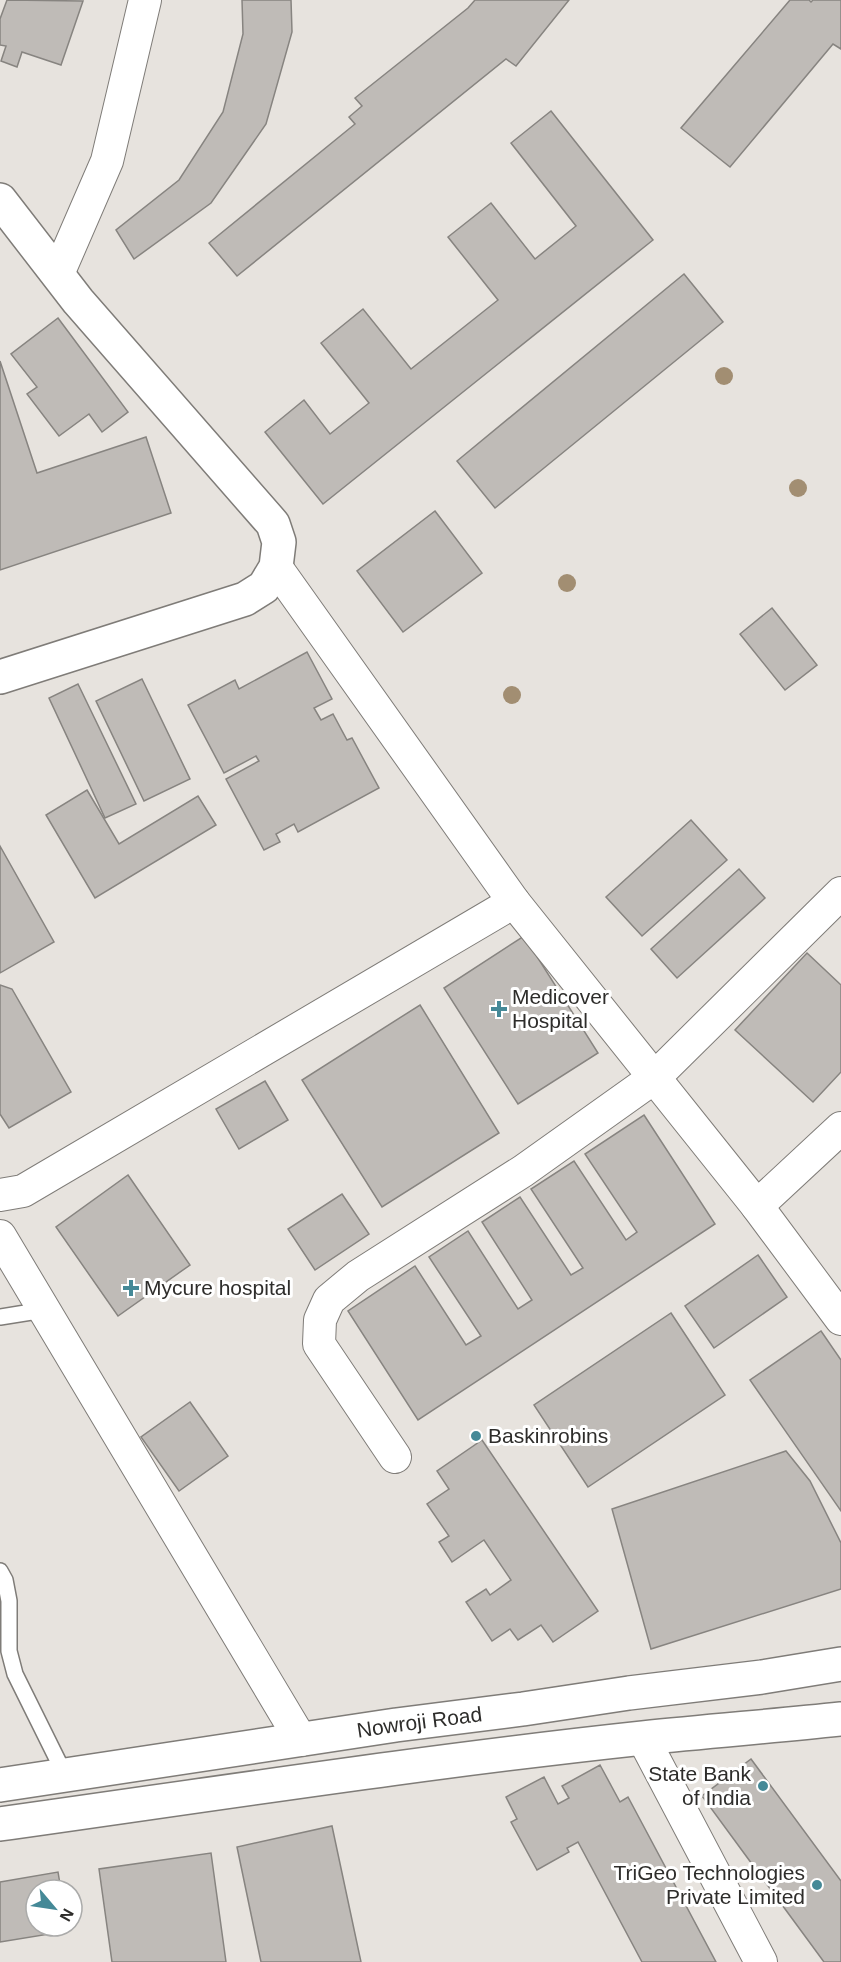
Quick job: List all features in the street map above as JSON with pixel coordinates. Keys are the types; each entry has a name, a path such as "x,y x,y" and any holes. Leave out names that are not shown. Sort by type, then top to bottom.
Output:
{"street":[{"path":"58,274 107,161 145,0"},
{"path":"0,200 78,301 273,524 279,542 276,567 264,587 245,599 0,677"},
{"path":"276,567 514,902 757,1206 841,1319"},
{"path":"395,1457 319,1344 320,1320 329,1300 358,1276 523,1171 655,1077 841,893"},
{"path":"0,1195 23,1191 514,902"},
{"path":"757,1206 841,1128"},
{"path":"0,1236 301,1740"},
{"name":"Nowroji Road","path":"0,1785 841,1664"},
{"name":"Nowroji Road","path":"0,1824 344,1775 643,1738 747,1730 841,1719"},
{"path":"643,1738 761,1962"}],"lane":[{"path":"0,1317 44,1310"},
{"path":"0,1571 5,1580 9,1601 9,1651 15,1674 65,1775"}],"building":[{"path":"7,0 83,1 61,65 22,52 17,67 1,61 6,46 0,45 0,19"},
{"path":"242,0 291,0 292,32 266,124 211,203 134,259 116,230 179,180 223,112 243,34"},
{"path":"475,0 569,0 516,66 506,59 237,276 209,243 355,124 349,117 362,106 355,98"},
{"path":"790,0 809,0 811,2 813,0 841,0 841,49 833,44 730,167 681,128"},
{"path":"551,111 653,240 323,504 265,432 304,400 330,434 369,403 321,343 363,309 411,369 498,300 448,237 491,203 535,259 576,226 511,143"},
{"path":"684,274 723,322 495,508 457,461"},
{"path":"58,318 128,412 102,432 89,414 59,436 27,394 37,387 11,354"},
{"path":"0,361 37,473 146,437 171,513 0,570"},
{"path":"435,511 482,573 403,632 357,571"},
{"path":"772,608 817,665 785,690 740,634"},
{"path":"307,652 332,699 314,708 321,720 333,714 347,740 352,738 379,788 298,832 294,824 276,834 280,842 264,850 226,779 259,761 256,756 224,773 188,705 235,680 239,689"},
{"path":"142,679 190,779 144,801 96,701"},
{"path":"78,684 136,804 105,818 49,698"},
{"path":"87,790 119,844 198,796 216,825 95,898 46,815"},
{"path":"691,820 727,860 642,936 606,897"},
{"path":"0,846 54,942 0,973"},
{"path":"739,869 765,898 677,978 651,949"},
{"path":"524,936 598,1053 518,1104 444,988"},
{"path":"807,953 841,985 841,1072 813,1102 735,1030"},
{"path":"0,985 12,989 71,1092 9,1128 0,1114"},
{"path":"420,1005 499,1133 382,1207 302,1080"},
{"path":"265,1081 288,1120 239,1149 216,1109"},
{"path":"644,1115 715,1224 418,1420 348,1311 415,1266 466,1345 481,1336 429,1257 468,1231 518,1309 532,1300 482,1222 520,1197 571,1275 583,1268 531,1189 574,1161 626,1240 637,1232 585,1154"},
{"path":"128,1175 190,1265 118,1316 56,1227"},
{"path":"342,1194 369,1234 315,1270 288,1229"},
{"path":"758,1255 787,1297 714,1348 685,1306"},
{"path":"671,1313 725,1395 588,1487 534,1405"},
{"path":"821,1331 841,1360 841,1511 750,1380"},
{"path":"190,1402 228,1456 179,1491 141,1437"},
{"path":"482,1440 598,1611 553,1642 541,1625 518,1640 510,1629 492,1641 466,1602 486,1589 490,1595 511,1580 484,1540 452,1562 439,1542 449,1536 427,1504 449,1489 437,1471"},
{"path":"786,1451 810,1481 841,1543 841,1589 651,1649 612,1509"},
{"path":"751,1759 841,1881 841,1962 824,1962 702,1796"},
{"path":"600,1765 620,1802 628,1797 716,1962 642,1962 578,1842 567,1848 569,1852 537,1870 511,1822 517,1819 506,1797 544,1777 558,1804 569,1798 562,1786"},
{"path":"332,1826 361,1962 261,1962 237,1847"},
{"path":"211,1853 226,1962 112,1962 99,1869"},
{"path":"58,1872 59,1878 24,1878 25,1938 0,1942 0,1882"}],"place":[{"name":"Medicover Hospital","path":"499,1009"},
{"name":"Mycure hospital","path":"131,1288"},
{"name":"Baskinrobins","path":"476,1436"},
{"name":"State Bank of India","path":"763,1786"},
{"name":"TriGeo Technologies Private Limited","path":"817,1885"}]}
